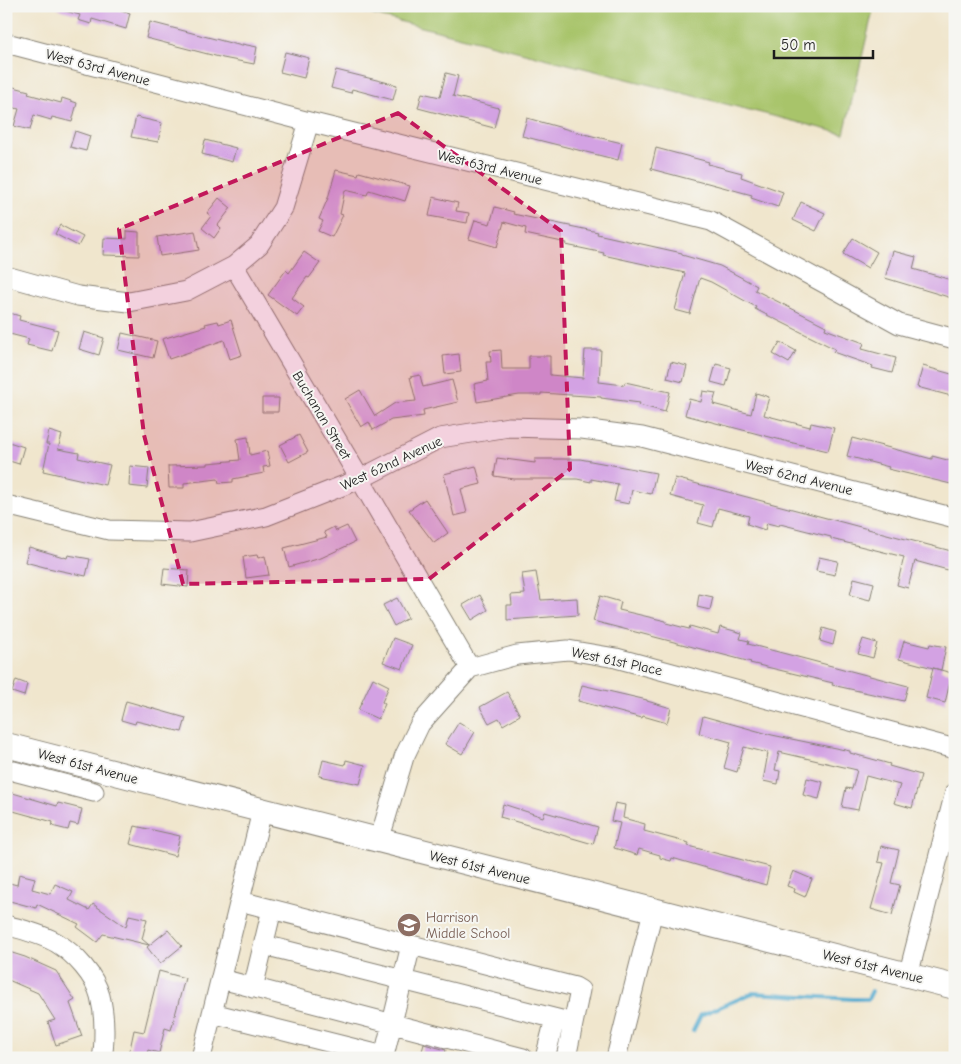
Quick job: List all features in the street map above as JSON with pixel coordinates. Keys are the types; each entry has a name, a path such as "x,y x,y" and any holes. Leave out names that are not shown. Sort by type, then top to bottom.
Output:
{"main road":[{"name":"West 61st Avenue","path":"6,745 955,987"}],"street":[{"name":"West 63rd Avenue","path":"6,42 309,122 710,221 899,324 955,339"},
{"path":"6,276 78,296 129,302 186,291 234,266 259,245 284,208 309,122"},
{"name":"Buchanan Street","path":"234,266 470,668"},
{"name":"West 62nd Avenue","path":"6,504 109,530 190,532 266,516 360,479 440,438 509,427 582,429 642,437 955,518"},
{"name":"West 61st Place","path":"470,668 517,654 568,650 616,658 955,749"},
{"path":"380,841 404,757 420,724 470,668"},
{"path":"6,769 94,792"},
{"path":"908,976 955,792"},
{"path":"201,1058 262,811"},
{"path":"240,901 575,987 580,990 566,1058"},
{"path":"254,988 272,909"},
{"path":"616,1058 653,911"},
{"path":"6,925 33,932 57,943 75,958 89,974 100,995 104,1017 102,1058"},
{"path":"264,945 573,1023"},
{"path":"212,1013 384,1056 411,945"},
{"path":"221,980 524,1058"},
{"path":"544,1058 555,1018"}],"highlighted area":[{"path":"398,113 561,231 570,469 429,579 183,584 144,435 119,229"}],"green space":[{"path":"339,6 874,6 844,134"}],"building":[{"path":"59,6 109,6 130,13 126,29 92,19 91,24 78,20 80,15 58,9"},
{"path":"150,22 242,46 242,44 257,47 254,64 146,38"},
{"path":"285,52 309,58 304,78 280,72"},
{"path":"336,70 397,85 393,100 352,89 351,93 331,88"},
{"path":"446,73 458,76 453,96 499,108 494,128 418,108 422,93 440,97"},
{"path":"6,85 29,91 28,94 61,103 62,98 77,103 72,122 52,117 51,120 34,115 30,130 14,126 19,109 6,106"},
{"path":"136,117 162,123 158,142 131,137"},
{"path":"527,118 622,143 618,160 522,136"},
{"path":"75,131 90,136 86,151 70,147"},
{"path":"205,140 236,148 232,162 202,154"},
{"path":"656,148 742,173 741,177 783,192 778,207 751,198 752,195 651,169"},
{"path":"336,170 358,175 359,172 410,186 405,201 369,190 367,195 345,190 340,214 343,215 332,237 318,231 323,221 319,219 328,198"},
{"path":"433,197 458,203 456,211 469,213 467,223 429,216"},
{"path":"219,198 231,208 218,225 221,228 214,238 202,228 211,216 207,213"},
{"path":"801,202 825,213 816,231 793,220"},
{"path":"495,207 514,212 513,214 598,232 597,234 682,253 682,255 720,266 757,286 755,290 826,326 825,329 864,343 862,349 896,358 892,373 872,368 873,366 833,352 835,349 755,309 756,307 711,282 700,278 690,314 675,310 685,273 603,255 604,253 525,234 526,228 504,222 497,247 469,239 475,220 490,224"},
{"path":"60,225 83,237 78,246 55,234"},
{"path":"127,231 139,232 139,256 103,255 104,238 127,239"},
{"path":"195,231 199,250 160,256 157,237"},
{"path":"853,238 877,252 868,268 843,254"},
{"path":"893,251 916,257 913,269 955,281 955,299 885,278"},
{"path":"304,252 320,263 292,298 304,307 297,316 268,295 286,270 289,273"},
{"path":"6,312 20,316 19,320 58,330 52,351 27,345 29,339 6,333"},
{"path":"231,320 242,355 230,359 224,340 169,359 162,339 206,326 205,324 218,321 219,324"},
{"path":"84,332 104,338 99,355 79,349"},
{"path":"122,333 157,341 153,358 118,350"},
{"path":"780,342 796,351 789,363 773,354"},
{"path":"501,350 502,369 529,369 529,356 550,356 550,375 583,378 585,350 601,350 599,382 624,385 625,382 670,392 665,412 639,405 640,403 601,397 541,393 541,395 519,395 477,402 474,384 488,381 486,362 491,362 490,351"},
{"path":"459,354 461,372 445,374 443,356"},
{"path":"671,362 687,366 683,382 667,378"},
{"path":"716,364 731,368 726,386 711,382"},
{"path":"923,366 955,375 955,397 917,387"},
{"path":"420,375 423,387 452,380 458,402 423,410 424,416 391,420 373,430 369,422 361,427 345,399 360,390 375,416 395,403 416,401 410,377"},
{"path":"703,391 716,393 713,404 751,414 756,393 769,397 764,415 810,427 811,423 834,428 828,451 685,415 689,399 701,402"},
{"path":"262,398 279,398 278,412 262,412"},
{"path":"49,431 62,435 58,449 79,453 78,458 110,465 105,485 43,471 49,444 46,444"},
{"path":"299,435 308,452 289,462 280,445"},
{"path":"248,437 250,455 267,451 270,466 263,467 264,473 233,479 233,482 219,483 218,479 184,483 184,488 169,488 168,466 208,465 208,463 240,460 237,439"},
{"path":"852,438 932,459 932,456 955,462 951,484 888,469 889,467 847,456"},
{"path":"6,441 24,447 19,464 6,460"},
{"path":"497,458 535,463 535,459 580,459 656,473 651,494 632,490 629,504 614,501 618,484 591,479 591,482 577,479 514,479 494,476"},
{"path":"130,466 149,468 147,488 129,486"},
{"path":"476,466 481,484 461,489 467,513 454,516 444,474"},
{"path":"675,478 955,552 955,572 915,561 908,588 897,585 904,557 780,524 779,526 767,523 765,530 747,524 749,516 718,508 713,527 698,523 703,505 670,496"},
{"path":"425,499 448,533 434,543 409,510"},
{"path":"347,526 355,542 321,558 289,567 284,548 327,537 324,532 334,527 336,531"},
{"path":"29,547 67,558 68,555 90,559 86,576 25,562"},
{"path":"257,555 258,558 265,556 269,575 246,578 243,557"},
{"path":"819,557 838,561 835,575 816,571"},
{"path":"164,568 189,570 188,587 162,584"},
{"path":"536,572 541,600 577,598 578,615 507,620 507,605 512,605 511,595 525,594 522,574"},
{"path":"854,578 874,583 870,600 850,595"},
{"path":"699,594 713,597 710,610 697,607"},
{"path":"480,595 488,610 472,620 463,605"},
{"path":"600,596 621,602 619,610 666,621 666,623 689,629 690,626 718,634 720,627 742,633 740,639 749,641 748,644 908,686 904,701 832,685 833,683 593,621"},
{"path":"397,598 408,618 394,626 383,605"},
{"path":"823,628 836,632 833,645 820,641"},
{"path":"393,638 412,645 402,669 383,662"},
{"path":"863,639 877,643 873,658 858,654"},
{"path":"904,641 929,647 930,644 946,647 941,670 899,659"},
{"path":"933,668 952,673 945,703 926,698"},
{"path":"373,678 389,686 382,702 385,704 378,719 358,710"},
{"path":"16,680 27,684 24,696 12,692"},
{"path":"582,685 647,700 671,708 667,723 578,701"},
{"path":"507,692 520,715 503,725 499,718 489,723 480,707"},
{"path":"126,701 186,718 182,732 136,721 135,724 121,720"},
{"path":"703,716 772,735 850,751 850,753 921,775 912,808 894,803 900,785 866,776 858,810 842,807 846,788 852,789 857,770 779,752 775,770 780,771 778,784 763,781 768,753 744,747 737,772 724,768 731,742 699,733"},
{"path":"459,722 475,732 462,754 445,744"},
{"path":"323,760 345,765 346,760 365,765 360,784 319,776"},
{"path":"807,778 823,782 819,799 803,795"},
{"path":"6,791 57,806 58,803 82,809 78,825 70,823 68,830 52,826 53,822 6,809"},
{"path":"615,803 625,805 623,818 645,824 644,831 689,843 688,846 770,867 766,885 672,858 671,861 660,858 660,855 639,849 637,855 614,848 620,823 611,821"},
{"path":"503,804 543,817 545,812 598,827 593,844 500,817"},
{"path":"135,826 180,836 175,856 130,844"},
{"path":"881,846 899,850 891,883 900,885 892,915 871,909 884,863 878,862"},
{"path":"793,871 812,879 805,897 794,892 795,889 787,886"},
{"path":"19,874 35,878 32,889 50,894 55,884 73,892 69,900 89,910 93,904 126,927 129,915 147,919 142,939 149,945 103,934 97,942 77,927 79,924 37,904 36,908 6,900 6,882 17,885"},
{"path":"168,930 182,946 160,964 147,947"},
{"path":"6,951 56,971 75,1000 70,1003 82,1036 56,1045 48,1022 55,1020 38,993 6,979"},
{"path":"159,971 185,978 171,1030 165,1028 159,1053 148,1050 146,1058 129,1054 134,1030 144,1032"},
{"path":"424,1044 446,1050 444,1058 420,1058"}],"waterway":[{"path":"693,1031 701,1015 753,993 868,999 872,991"}],"place":[{"name":"Harrison Middle School","path":"409,925"}]}
